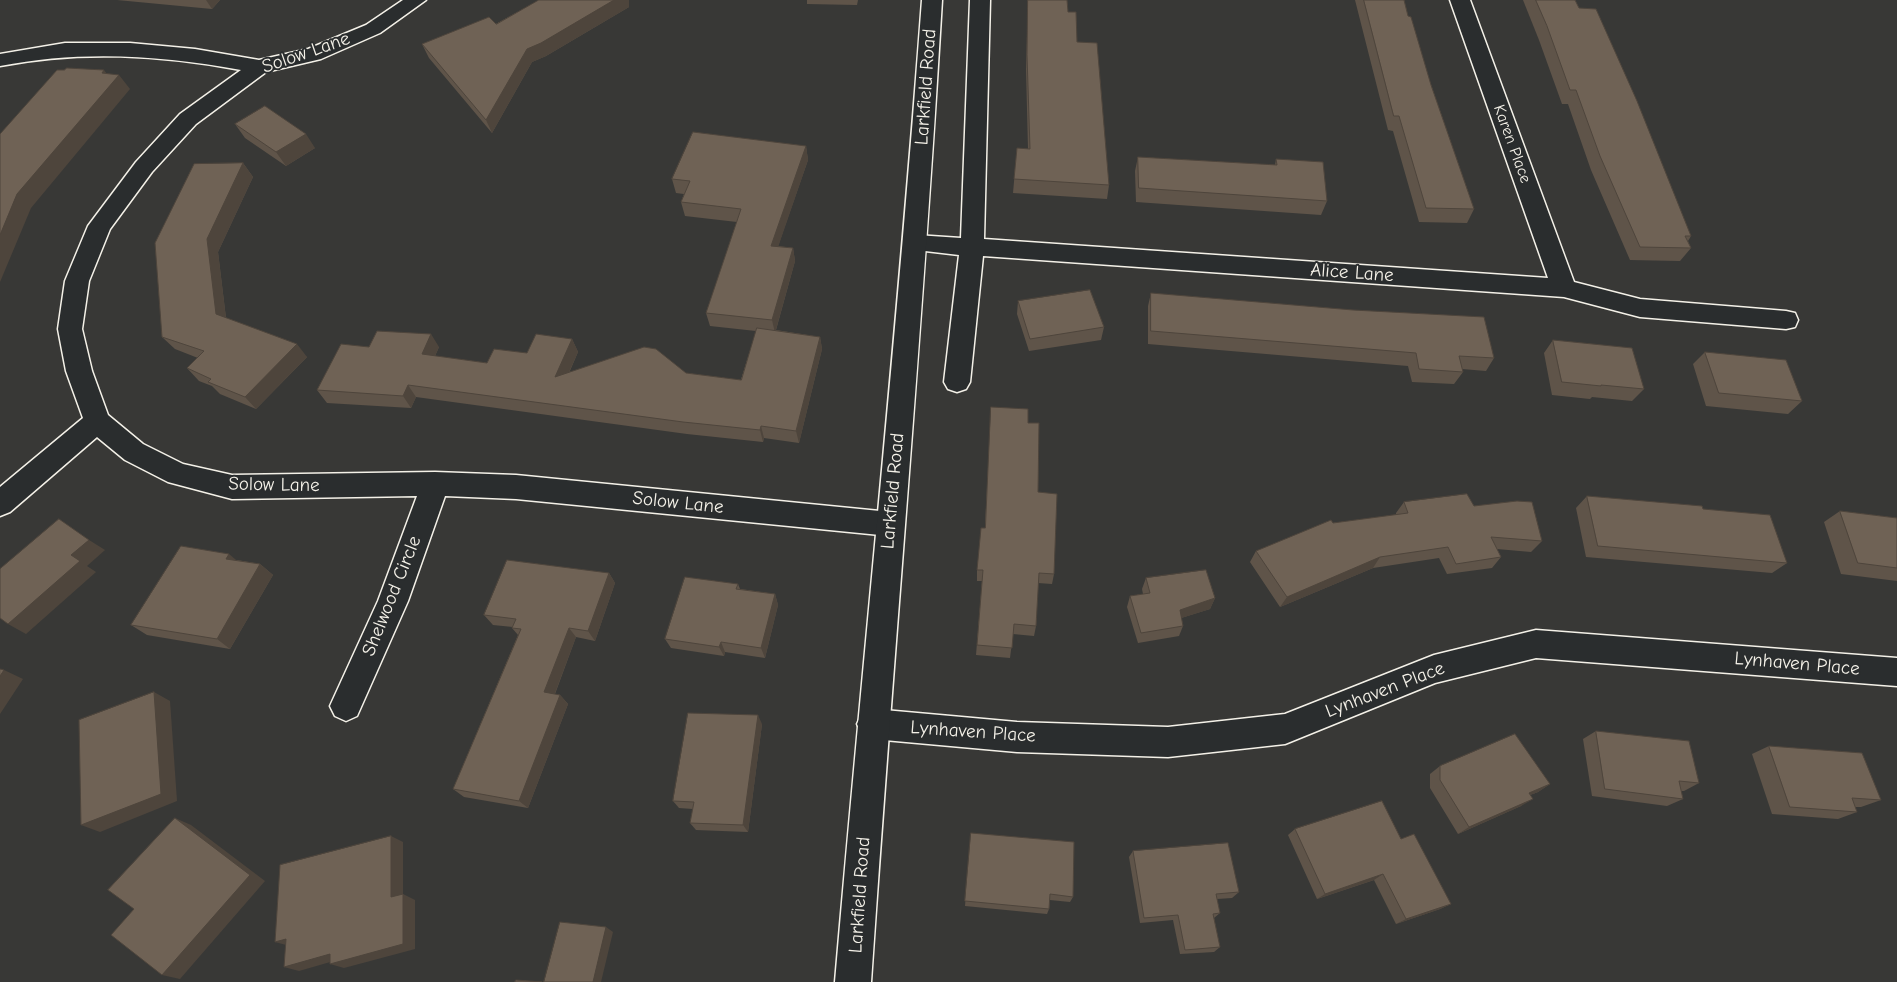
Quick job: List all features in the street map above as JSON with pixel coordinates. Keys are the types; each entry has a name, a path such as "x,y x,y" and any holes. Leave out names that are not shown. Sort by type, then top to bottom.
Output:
{"street":[{"name":"Solow Lane","path":"416,0 373,29 314,54 260,67 188,119 144,167 100,226 77,281 70,329 79,371 97,422 134,452 178,474 232,487 435,484 516,487 890,524"},
{"name":"Larkfield Road","path":"853,982 890,524 916,242 932,0"},
{"path":"957,382 972,247 980,0"},
{"name":"Karen Place","path":"1460,0 1564,288"},
{"path":"0,60 25,54 82,49 144,50 212,57 260,67"},
{"name":"Alice Lane","path":"916,242 1564,288 1640,308 1786,320"},
{"path":"0,504 97,422"},
{"name":"Shelwood Circle","path":"346,706 393,601 435,484"},
{"name":"Lynhaven Place","path":"873,724 1017,737 1168,742 1285,729 1434,669 1536,644 1897,672"}],"building":[{"path":"539,0 614,0 541,43 527,49 486,120 422,44 489,17 496,24"},
{"path":"1028,0 1067,0 1068,12 1076,12 1077,42 1097,43 1109,185 1014,179 1017,148 1030,149 1027,55"},
{"path":"1364,0 1404,0 1474,209 1426,208 1399,116 1394,116"},
{"path":"1536,0 1575,0 1579,8 1596,9 1637,101 1691,236 1685,236 1691,248 1640,247 1600,156 1576,90 1570,90"},
{"path":"67,68 104,70 102,73 119,75 17,194 0,235 0,134 57,70"},
{"path":"265,106 306,134 276,152 235,124"},
{"path":"693,132 806,146 771,246 793,248 772,320 706,313 741,209 681,202 690,181 672,179"},
{"path":"1138,157 1277,165 1276,159 1323,162 1327,201 1139,188"},
{"path":"243,163 207,239 216,314 297,344 245,397 208,382 211,379 187,368 204,351 162,337 155,243 194,164"},
{"path":"1090,290 1104,327 1030,339 1018,301"},
{"path":"1151,293 1353,310 1484,317 1494,358 1459,356 1463,372 1419,369 1416,353 1151,331"},
{"path":"757,328 820,337 796,431 761,426 760,430 683,422 408,385 403,396 317,390 341,344 369,347 377,331 431,334 422,354 487,363 494,349 527,353 536,334 572,339 555,377 644,347 656,349 686,373 741,380"},
{"path":"1553,340 1632,348 1644,389 1562,382"},
{"path":"1705,352 1786,360 1802,401 1719,393"},
{"path":"991,407 1028,409 1028,423 1039,423 1038,492 1057,494 1054,574 1039,573 1036,626 1014,624 1012,648 977,645 983,570 977,570 981,528 985,528"},
{"path":"1467,494 1474,506 1517,501 1532,502 1542,541 1491,537 1501,557 1456,564 1448,547 1380,557 1287,597 1256,551 1331,520 1333,523 1408,513 1404,502"},
{"path":"1587,496 1702,506 1703,509 1770,515 1787,563 1598,546"},
{"path":"1840,511 1897,518 1897,568 1858,563"},
{"path":"59,519 89,540 71,555 80,561 8,624 0,618 0,569"},
{"path":"181,546 229,554 226,559 260,564 217,639 131,625"},
{"path":"507,560 609,573 588,631 569,628 544,692 560,695 519,801 453,789 521,629 512,628 516,619 484,615"},
{"path":"1206,570 1215,598 1180,610 1183,626 1141,633 1130,596 1150,593 1146,578"},
{"path":"685,577 738,584 736,589 775,594 761,648 721,642 719,647 665,639"},
{"path":"154,692 161,794 81,825 79,720"},
{"path":"688,713 758,715 743,825 690,823 694,802 673,801"},
{"path":"1596,731 1689,741 1699,783 1679,781 1683,799 1605,789"},
{"path":"1515,734 1550,784 1529,793 1533,799 1469,827 1440,780 1440,766"},
{"path":"1769,746 1862,753 1881,800 1852,798 1857,812 1790,807"},
{"path":"1382,801 1401,839 1414,834 1451,904 1406,919 1383,874 1325,894 1295,829"},
{"path":"175,818 250,875 162,975 111,935 134,909 108,890"},
{"path":"971,833 1074,842 1073,897 1050,894 1049,909 965,901"},
{"path":"391,836 391,897 403,894 403,944 330,964 330,954 284,967 286,939 275,942 280,865"},
{"path":"1228,843 1239,892 1216,894 1220,913 1213,914 1220,947 1185,950 1178,915 1144,918 1133,851"},
{"path":"560,922 606,927 593,982 544,982"},
{"path":"516,980 542,982 515,982"}]}
